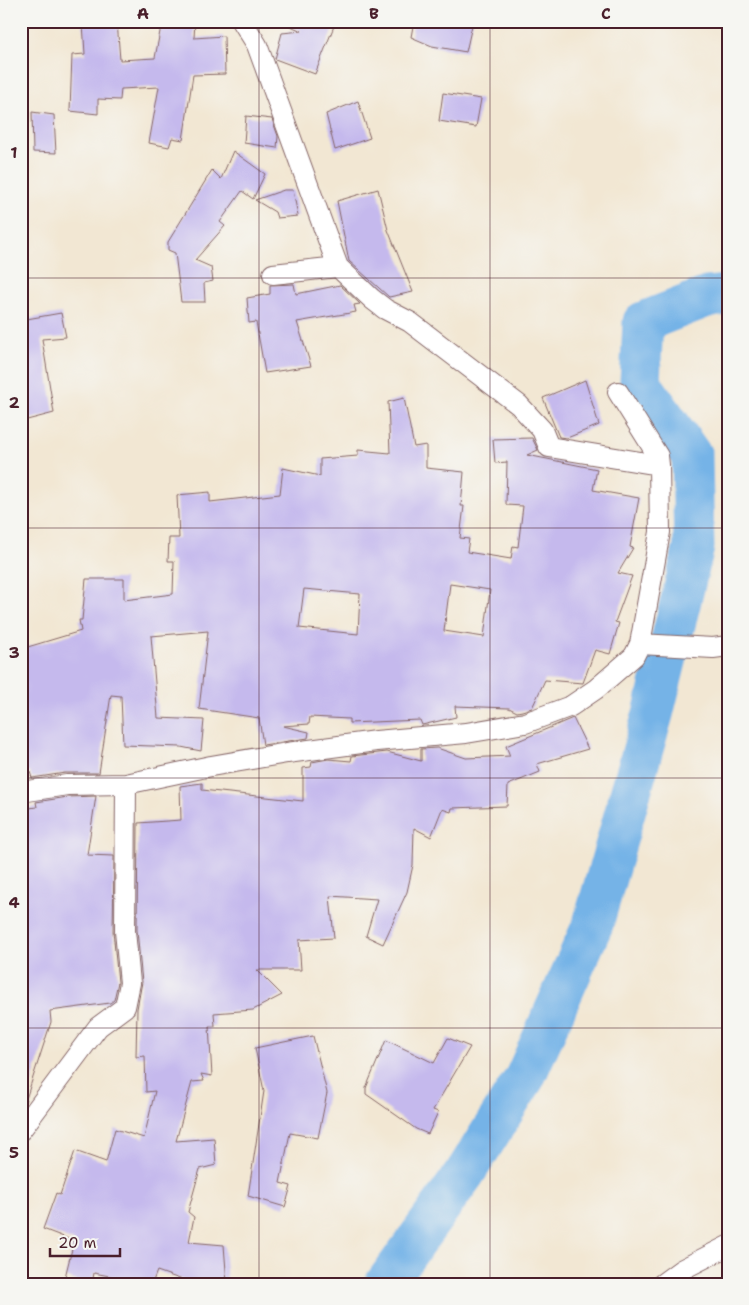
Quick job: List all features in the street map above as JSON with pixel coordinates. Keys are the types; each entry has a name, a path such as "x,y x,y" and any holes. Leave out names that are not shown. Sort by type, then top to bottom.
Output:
{"street":[{"path":"242,21 257,45 338,267 372,299 410,322 519,405 542,430 549,447 659,465"},
{"path":"273,274 338,267"},
{"path":"21,792 67,785 126,784 211,766 287,754 376,741 466,733 525,723 572,706 588,695 645,645 660,532 659,465 658,456 618,392"},
{"path":"645,645 721,647"},
{"path":"21,1130 98,1027 125,1007 130,983 125,931 126,784"},
{"path":"662,1284 681,1270 728,1246"}],"building":[{"path":"117,21 120,60 155,58 162,21 195,21 194,38 224,36 225,74 193,75 183,140 172,138 169,147 149,143 159,87 121,89 120,100 98,99 98,114 70,111 72,55 85,54 83,23"},
{"path":"279,21 336,21 315,74 275,59 282,33 302,31"},
{"path":"414,21 473,21 466,52 432,46 411,37"},
{"path":"443,93 481,99 476,127 439,121"},
{"path":"358,101 370,138 335,150 326,114"},
{"path":"32,112 54,115 56,153 33,152"},
{"path":"246,116 272,119 278,136 277,148 244,143"},
{"path":"233,151 265,174 253,199 242,191 220,222 225,226 195,260 211,267 213,281 204,283 205,302 181,302 175,253 168,250 168,242 212,170 221,179"},
{"path":"378,189 388,230 413,292 389,297 349,261 337,201"},
{"path":"284,190 293,190 298,216 277,218 275,212 255,200"},
{"path":"294,284 296,294 340,285 360,304 354,305 356,312 297,322 311,366 265,373 256,322 249,323 247,298 270,294 270,285"},
{"path":"61,313 66,337 42,339 54,413 27,420 21,398 21,320"},
{"path":"585,380 599,425 567,438 559,437 543,398"},
{"path":"404,398 414,447 426,445 426,468 464,472 461,506 464,506 460,538 469,539 467,552 511,559 513,546 518,547 523,506 506,505 507,462 495,463 493,439 532,438 538,450 527,455 597,469 593,490 639,498 630,547 633,548 618,573 632,576 615,622 619,623 610,654 595,650 583,683 545,680 532,708 517,712 509,708 455,706 456,717 422,725 420,720 349,723 349,719 310,717 309,724 283,726 309,732 308,738 263,745 259,718 199,709 208,631 151,636 158,718 204,720 201,751 181,747 123,745 121,696 111,695 99,773 65,773 32,778 30,772 21,773 21,649 81,631 79,620 82,620 86,579 124,579 124,600 173,594 174,561 168,561 169,538 179,538 177,495 210,492 210,502 280,494 283,468 320,476 320,459 358,456 358,450 390,453 388,402","holes":["450,584 490,590 484,637 444,631","304,589 360,594 358,634 299,628"]},
{"path":"573,718 588,749 537,764 540,772 508,785 507,806 452,808 451,812 442,809 431,837 414,828 413,865 407,892 383,944 366,936 377,899 330,896 334,938 299,940 301,970 257,970 282,995 253,1010 214,1013 215,1026 209,1026 212,1076 201,1074 204,1081 192,1082 176,1141 214,1138 216,1165 200,1169 188,1212 194,1217 189,1242 224,1245 227,1284 194,1284 157,1271 153,1281 135,1281 94,1273 92,1284 87,1284 65,1277 74,1241 43,1229 56,1193 60,1195 75,1151 106,1162 115,1129 144,1138 155,1091 146,1092 145,1056 136,1057 137,1009 142,982 137,930 138,823 181,820 180,786 202,783 202,790 303,801 303,768 311,767 312,762 328,759 351,761 352,756 387,752 421,761 421,749 437,748 466,758 510,756 506,746"},
{"path":"96,796 87,855 114,856 113,931 118,982 114,1000 110,1003 50,1011 51,1022 25,1102 21,1101 21,809 37,807 36,802 68,797"},
{"path":"313,1036 327,1093 318,1138 290,1133 280,1183 291,1186 285,1207 248,1196 264,1091 255,1048"},
{"path":"448,1038 470,1047 433,1110 438,1112 428,1134 416,1129 366,1094 366,1088 386,1040 434,1063"}],"waterway":[{"path":"385,1284 465,1173 525,1077 593,924 653,714 694,547 692,456 640,382 643,322 707,297 728,295"}]}
